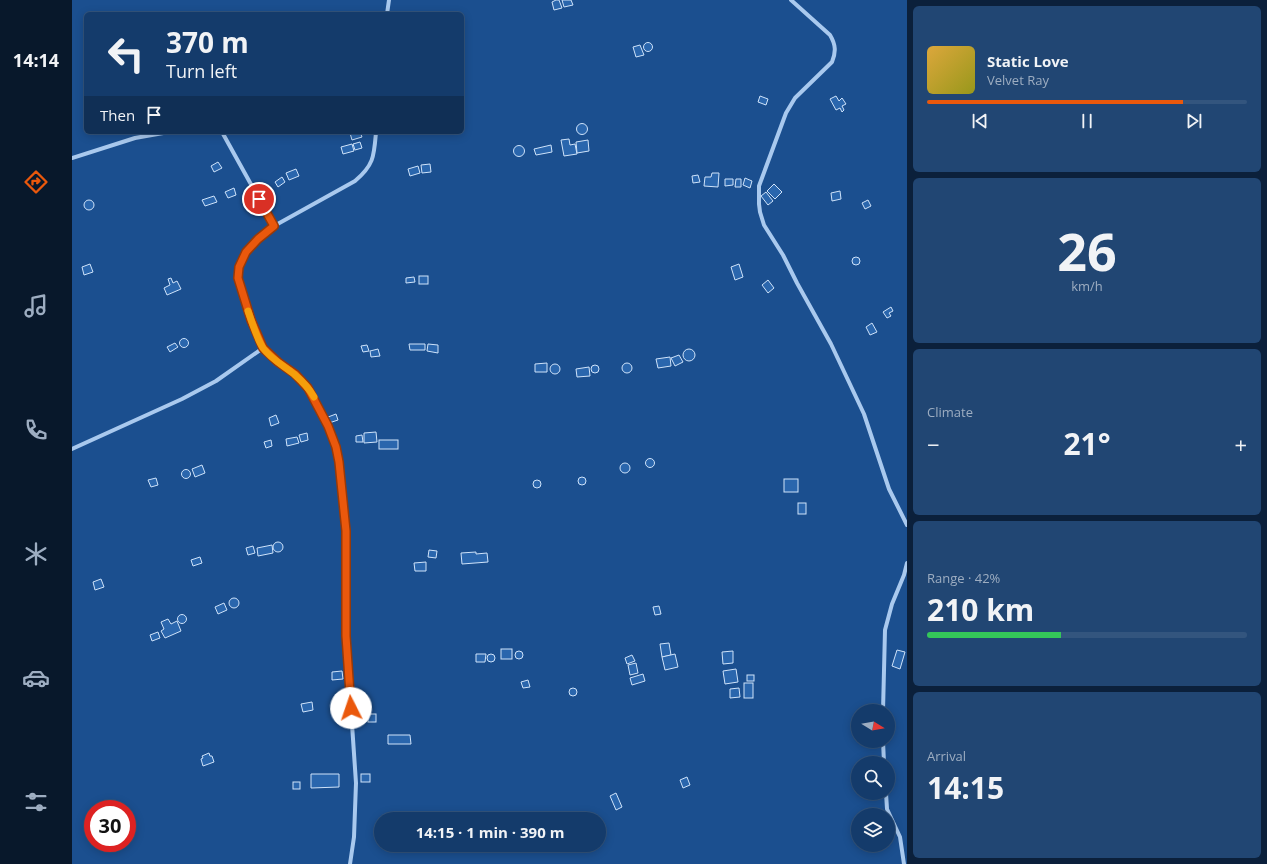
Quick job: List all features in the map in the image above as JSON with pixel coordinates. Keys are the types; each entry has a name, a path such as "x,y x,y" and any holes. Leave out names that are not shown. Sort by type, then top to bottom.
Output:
{"street":[{"path":"387,12 389,0"},
{"path":"791,0 830,35 834,42 835,54 832,62 795,98 786,113 759,186 758,194 760,212 764,224 783,255 831,344 864,414 889,489 907,525"},
{"path":"72,158 135,138 158,134"},
{"path":"223,134 274,226"},
{"path":"350,864 354,837 356,783 346,636 346,531 339,462 336,447 328,426 308,388 295,374 278,362 263,348 251,320 238,278 239,267 246,252 258,239 274,226 355,181 365,173 372,162 376,134"},
{"path":"72,449 182,399 216,381 263,348"},
{"path":"883,704 885,630 892,604 907,564"},
{"path":"886,800 887,809 900,837 904,864"}],"building":[{"path":"559,0 562,8 554,10 552,2"},
{"path":"562,0 571,0 573,5 564,7"},
{"path":"646,43 650,43 652,47 650,51 646,51 644,49 644,45"},
{"path":"640,45 644,55 636,57 633,47"},
{"path":"760,96 768,99 766,105 758,102"},
{"path":"836,96 839,101 842,98 846,104 842,106 844,110 842,112 840,108 836,110 830,99"},
{"path":"580,124 584,124 586,125 586,133 580,134 577,131 577,127"},
{"path":"350,134 361,134 362,137 352,140"},
{"path":"569,139 570,145 575,144 577,154 564,156 561,140"},
{"path":"588,140 589,151 577,153 576,142"},
{"path":"360,142 362,148 355,150 353,144"},
{"path":"352,144 354,151 343,154 341,147"},
{"path":"551,145 552,152 536,155 534,149"},
{"path":"517,146 521,146 523,147 523,155 517,156 514,153 514,149"},
{"path":"218,162 222,168 214,172 211,166"},
{"path":"430,164 431,172 422,173 421,165"},
{"path":"418,166 420,173 410,176 408,169"},
{"path":"296,169 299,176 289,180 286,173"},
{"path":"712,173 719,173 718,187 704,186 705,177 711,177"},
{"path":"698,175 700,182 693,183 692,176"},
{"path":"282,177 285,182 278,187 275,182"},
{"path":"745,178 752,181 750,188 743,185"},
{"path":"725,179 733,179 733,185 725,186"},
{"path":"736,179 741,179 741,187 735,187"},
{"path":"774,184 782,192 775,199 767,191"},
{"path":"234,188 236,195 228,198 225,192"},
{"path":"840,191 841,199 832,201 831,193"},
{"path":"766,192 773,201 768,205 761,196"},
{"path":"214,196 217,202 205,206 202,200"},
{"path":"89,200 94,205 89,210 84,205"},
{"path":"868,200 871,206 865,209 862,203"},
{"path":"856,257 859,258 859,264 856,265 853,264 852,261 853,258"},
{"path":"90,264 93,272 84,275 82,267"},
{"path":"739,264 743,277 735,280 731,267"},
{"path":"419,276 428,276 428,284 419,284"},
{"path":"414,277 415,282 406,283 406,278"},
{"path":"171,278 173,283 177,281 181,289 167,295 164,288 170,285 168,279"},
{"path":"768,280 774,288 768,293 762,285"},
{"path":"891,307 893,311 889,313 891,316 887,318 883,312"},
{"path":"872,323 877,332 870,335 866,327"},
{"path":"184,338 189,343 184,348 179,343"},
{"path":"175,343 178,347 170,352 167,347"},
{"path":"409,344 425,344 425,350 410,350"},
{"path":"428,344 438,345 438,353 427,351"},
{"path":"367,345 369,351 363,352 361,346"},
{"path":"378,349 380,356 371,357 370,351"},
{"path":"691,349 694,350 694,360 687,361 684,360 683,353 684,350"},
{"path":"679,355 683,362 675,366 671,358"},
{"path":"670,357 671,366 658,368 656,359"},
{"path":"547,363 547,372 535,372 535,364"},
{"path":"627,363 632,368 627,373 622,368"},
{"path":"553,364 557,364 560,369 557,374 553,374 550,371 550,367"},
{"path":"593,365 597,365 599,369 597,373 593,373 591,371 591,367"},
{"path":"589,367 590,376 577,377 576,369"},
{"path":"336,414 338,420 329,423 328,417"},
{"path":"276,415 279,423 271,426 269,418"},
{"path":"376,432 377,442 364,443 364,433"},
{"path":"307,433 308,440 301,442 299,435"},
{"path":"362,435 363,442 356,442 356,436"},
{"path":"297,437 299,443 287,446 286,439"},
{"path":"271,440 272,446 266,448 264,442"},
{"path":"379,440 398,440 398,449 379,449"},
{"path":"650,458 655,463 650,468 645,463"},
{"path":"623,463 627,463 629,464 629,472 623,473 620,470 620,466"},
{"path":"202,465 205,473 195,477 192,469"},
{"path":"184,470 188,470 190,474 188,478 184,478 182,476 182,472"},
{"path":"580,477 584,477 586,481 584,485 580,485 578,483 578,479"},
{"path":"156,478 158,485 151,487 148,480"},
{"path":"784,479 798,479 798,492 784,492"},
{"path":"535,480 539,480 541,484 539,488 535,488 533,486 533,482"},
{"path":"798,503 806,503 806,514 798,514"},
{"path":"278,542 283,547 278,552 273,547"},
{"path":"272,545 273,553 258,556 257,548"},
{"path":"253,546 255,553 248,555 246,548"},
{"path":"429,550 437,551 436,558 428,557"},
{"path":"476,552 476,554 487,553 488,562 462,564 461,553"},
{"path":"200,557 202,563 193,566 191,560"},
{"path":"426,562 426,571 415,571 414,563"},
{"path":"101,579 104,587 95,590 93,582"},
{"path":"234,598 239,603 234,608 229,603"},
{"path":"224,603 227,610 218,614 215,607"},
{"path":"659,606 661,614 655,615 653,607"},
{"path":"182,614 187,619 182,624 177,619"},
{"path":"168,619 171,624 177,621 181,631 165,638 161,631 164,629 161,622"},
{"path":"158,632 160,638 152,641 150,635"},
{"path":"669,643 671,655 662,657 660,644"},
{"path":"501,649 512,649 512,659 501,659"},
{"path":"897,650 905,652 900,669 892,666"},
{"path":"517,651 521,651 523,655 521,659 517,659 515,657 515,653"},
{"path":"733,651 733,663 723,664 722,652"},
{"path":"476,654 486,654 485,662 476,662"},
{"path":"489,654 493,654 495,658 493,662 489,662 487,660 487,656"},
{"path":"675,654 678,667 665,670 662,657"},
{"path":"632,655 635,661 627,664 625,658"},
{"path":"636,663 638,673 630,675 628,665"},
{"path":"736,669 738,682 725,684 723,671"},
{"path":"342,671 343,679 332,680 332,672"},
{"path":"643,674 645,681 632,685 630,678"},
{"path":"747,675 754,675 754,681 747,681"},
{"path":"528,680 530,687 523,688 521,682"},
{"path":"744,683 753,683 753,698 744,698"},
{"path":"571,688 575,688 577,692 575,696 571,696 569,694 569,690"},
{"path":"739,688 740,697 730,698 730,689"},
{"path":"312,702 313,710 303,712 301,704"},
{"path":"368,714 376,714 376,722 368,722"},
{"path":"388,735 410,735 411,744 388,744"},
{"path":"209,753 214,762 203,766 201,759 203,758 202,756"},
{"path":"311,774 339,774 339,787 311,788"},
{"path":"361,774 370,774 370,782 361,782"},
{"path":"687,777 690,785 683,788 680,780"},
{"path":"293,782 300,782 300,789 293,789"},
{"path":"616,793 622,807 616,810 610,796"}],"slow traffic":[{"path":"248,311 263,348 278,362 295,374 314,397"}],"route":[{"path":"259,199 274,226 258,239 246,252 239,267 238,278 251,320 263,348 278,362 295,374 308,388 320,408 336,447 339,462 346,531 346,636 351,708"}]}
